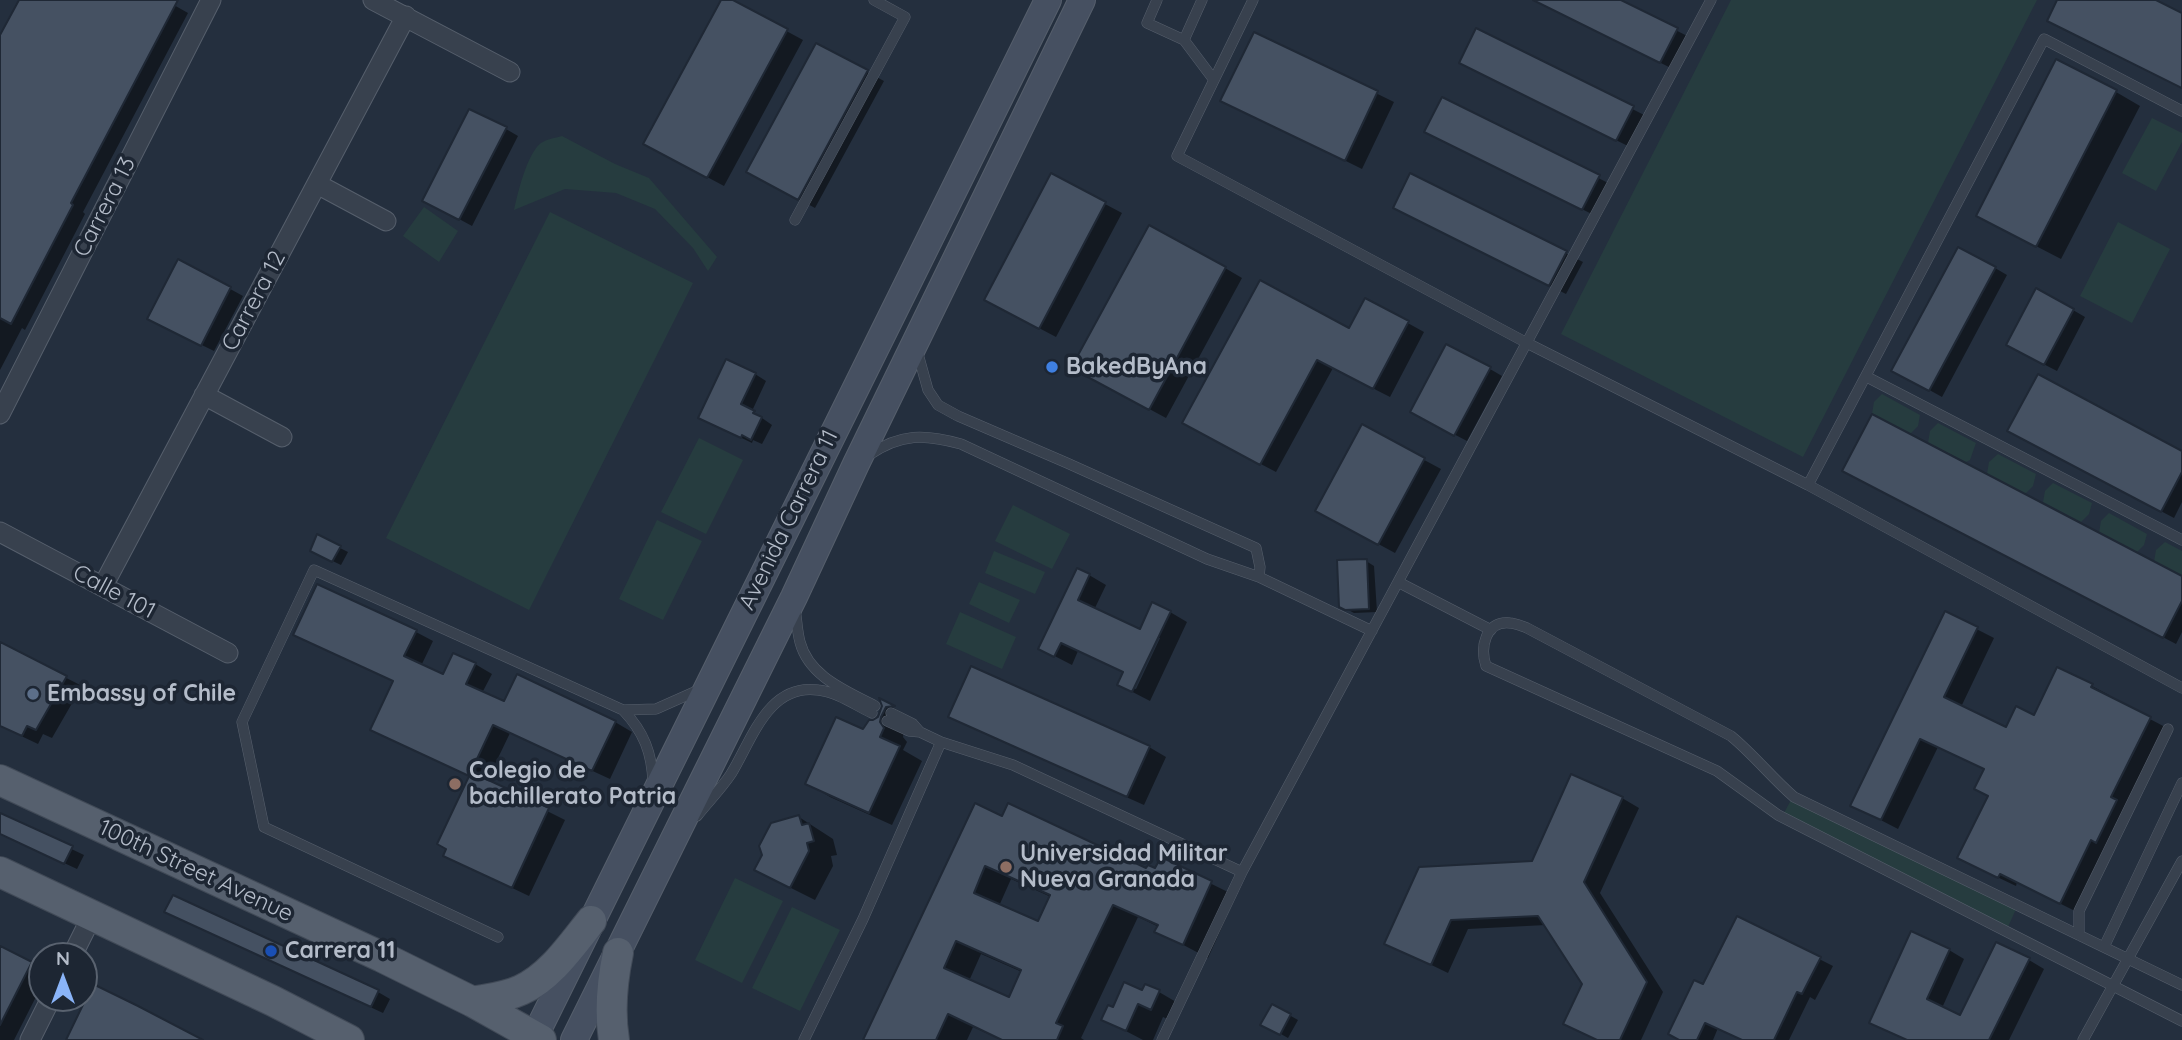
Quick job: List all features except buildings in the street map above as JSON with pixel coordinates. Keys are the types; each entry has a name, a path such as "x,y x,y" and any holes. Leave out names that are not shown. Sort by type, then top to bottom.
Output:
{"main road":[{"name":"Avenida Carrera 11","path":"574,1040 794,597 1082,0"},
{"name":"Avenida Carrera 11","path":"536,1039 591,921 1037,15"},
{"name":"100th Street Avenue","path":"0,780 472,1002 536,1039"},
{"path":"0,872 349,1040"},
{"path":"472,1002 519,991 535,983 591,921"},
{"path":"614,1040 610,1009 618,953"}],"street":[{"name":"Carrera 13","path":"0,414 211,0"},
{"path":"373,0 510,72"},
{"name":"Carrera 12","path":"103,586 406,16"},
{"path":"317,184 386,221"},
{"path":"204,395 282,436"},
{"name":"Calle 101","path":"0,532 228,653"},
{"path":"79,942 92,916"},
{"path":"30,1040 44,1012"}],"lane":[{"path":"795,220 905,17 874,0"},
{"path":"1157,0 1147,23 1184,40 1214,80"},
{"path":"1184,40 1202,0"},
{"path":"1253,0 1177,156 1527,343 1808,485 2182,688"},
{"path":"1162,1040 1242,872 1711,0"},
{"path":"1808,485 2044,39 2182,111"},
{"path":"918,337 918,359 922,374 938,405 957,416 1256,548 1261,567 1259,576"},
{"path":"1867,377 2182,540"},
{"path":"856,464 879,448 906,437 923,436 961,444 1207,559 1259,576 1372,631"},
{"path":"498,937 264,827 242,722 314,570 623,710 637,724 647,745 653,795"},
{"path":"1398,582 1490,630"},
{"path":"662,860 729,776 764,715 775,702 791,693 809,689 821,690 874,710 826,678 809,662 800,642 794,597"},
{"path":"2182,985 1794,797 1769,776 1751,752 1731,736 1527,628 1507,622 1490,630 1483,640 1482,654 1486,666 1717,771 1778,815 2182,1021"},
{"path":"623,710 639,711 664,707 707,685"},
{"path":"889,717 913,724 920,732 941,742 1013,765 1242,872"},
{"path":"2079,935 2079,911 2168,730"},
{"path":"804,1040 874,894 941,742"},
{"path":"2104,947 2182,783"},
{"path":"2083,1040 2182,862"}],"green space":[{"path":"1731,0 2037,0 1803,457 1561,334"},
{"path":"2152,118 2182,133 2182,142 2156,191 2122,173"},
{"path":"562,136 615,164 649,178 717,257 708,271 693,248 655,209 616,193 565,189 514,210 524,174 536,148 543,142"},
{"path":"424,207 458,231 439,262 403,236"},
{"path":"550,212 693,283 529,610 386,538"},
{"path":"2118,222 2170,249 2132,323 2080,296"},
{"path":"1882,394 1920,415 1918,426 1910,434 1872,414 1874,402"},
{"path":"1938,423 1976,443 1970,460 1966,462 1928,443 1930,431"},
{"path":"699,438 743,460 706,534 661,512"},
{"path":"1998,454 2036,474 2033,486 2025,494 1987,474 1989,462"},
{"path":"2053,483 2092,503 2089,514 2081,522 2043,502 2045,491"},
{"path":"1013,505 1070,534 1052,569 995,541"},
{"path":"2109,513 2147,534 2144,545 2136,553 2099,533 2101,521"},
{"path":"657,520 702,541 663,620 619,599"},
{"path":"2165,542 2182,551 2182,576 2154,562 2156,550"},
{"path":"994,551 1045,572 1035,594 985,573"},
{"path":"979,582 1020,600 1009,623 969,604"},
{"path":"960,612 1016,637 1002,669 946,644"},
{"path":"1791,800 2016,909 2008,927 1784,813"},
{"path":"735,878 783,901 742,983 695,960"},
{"path":"792,907 840,930 800,1011 752,988"}],"place":[{"name":"BakedByAna","path":"1052,367"},
{"name":"Embassy of Chile","path":"33,694"},
{"name":"Colegio de bachillerato Patria","path":"455,784"},
{"name":"Universidad Militar Nueva Granada","path":"1006,867"},
{"name":"Carrera 11","path":"271,951"}]}
